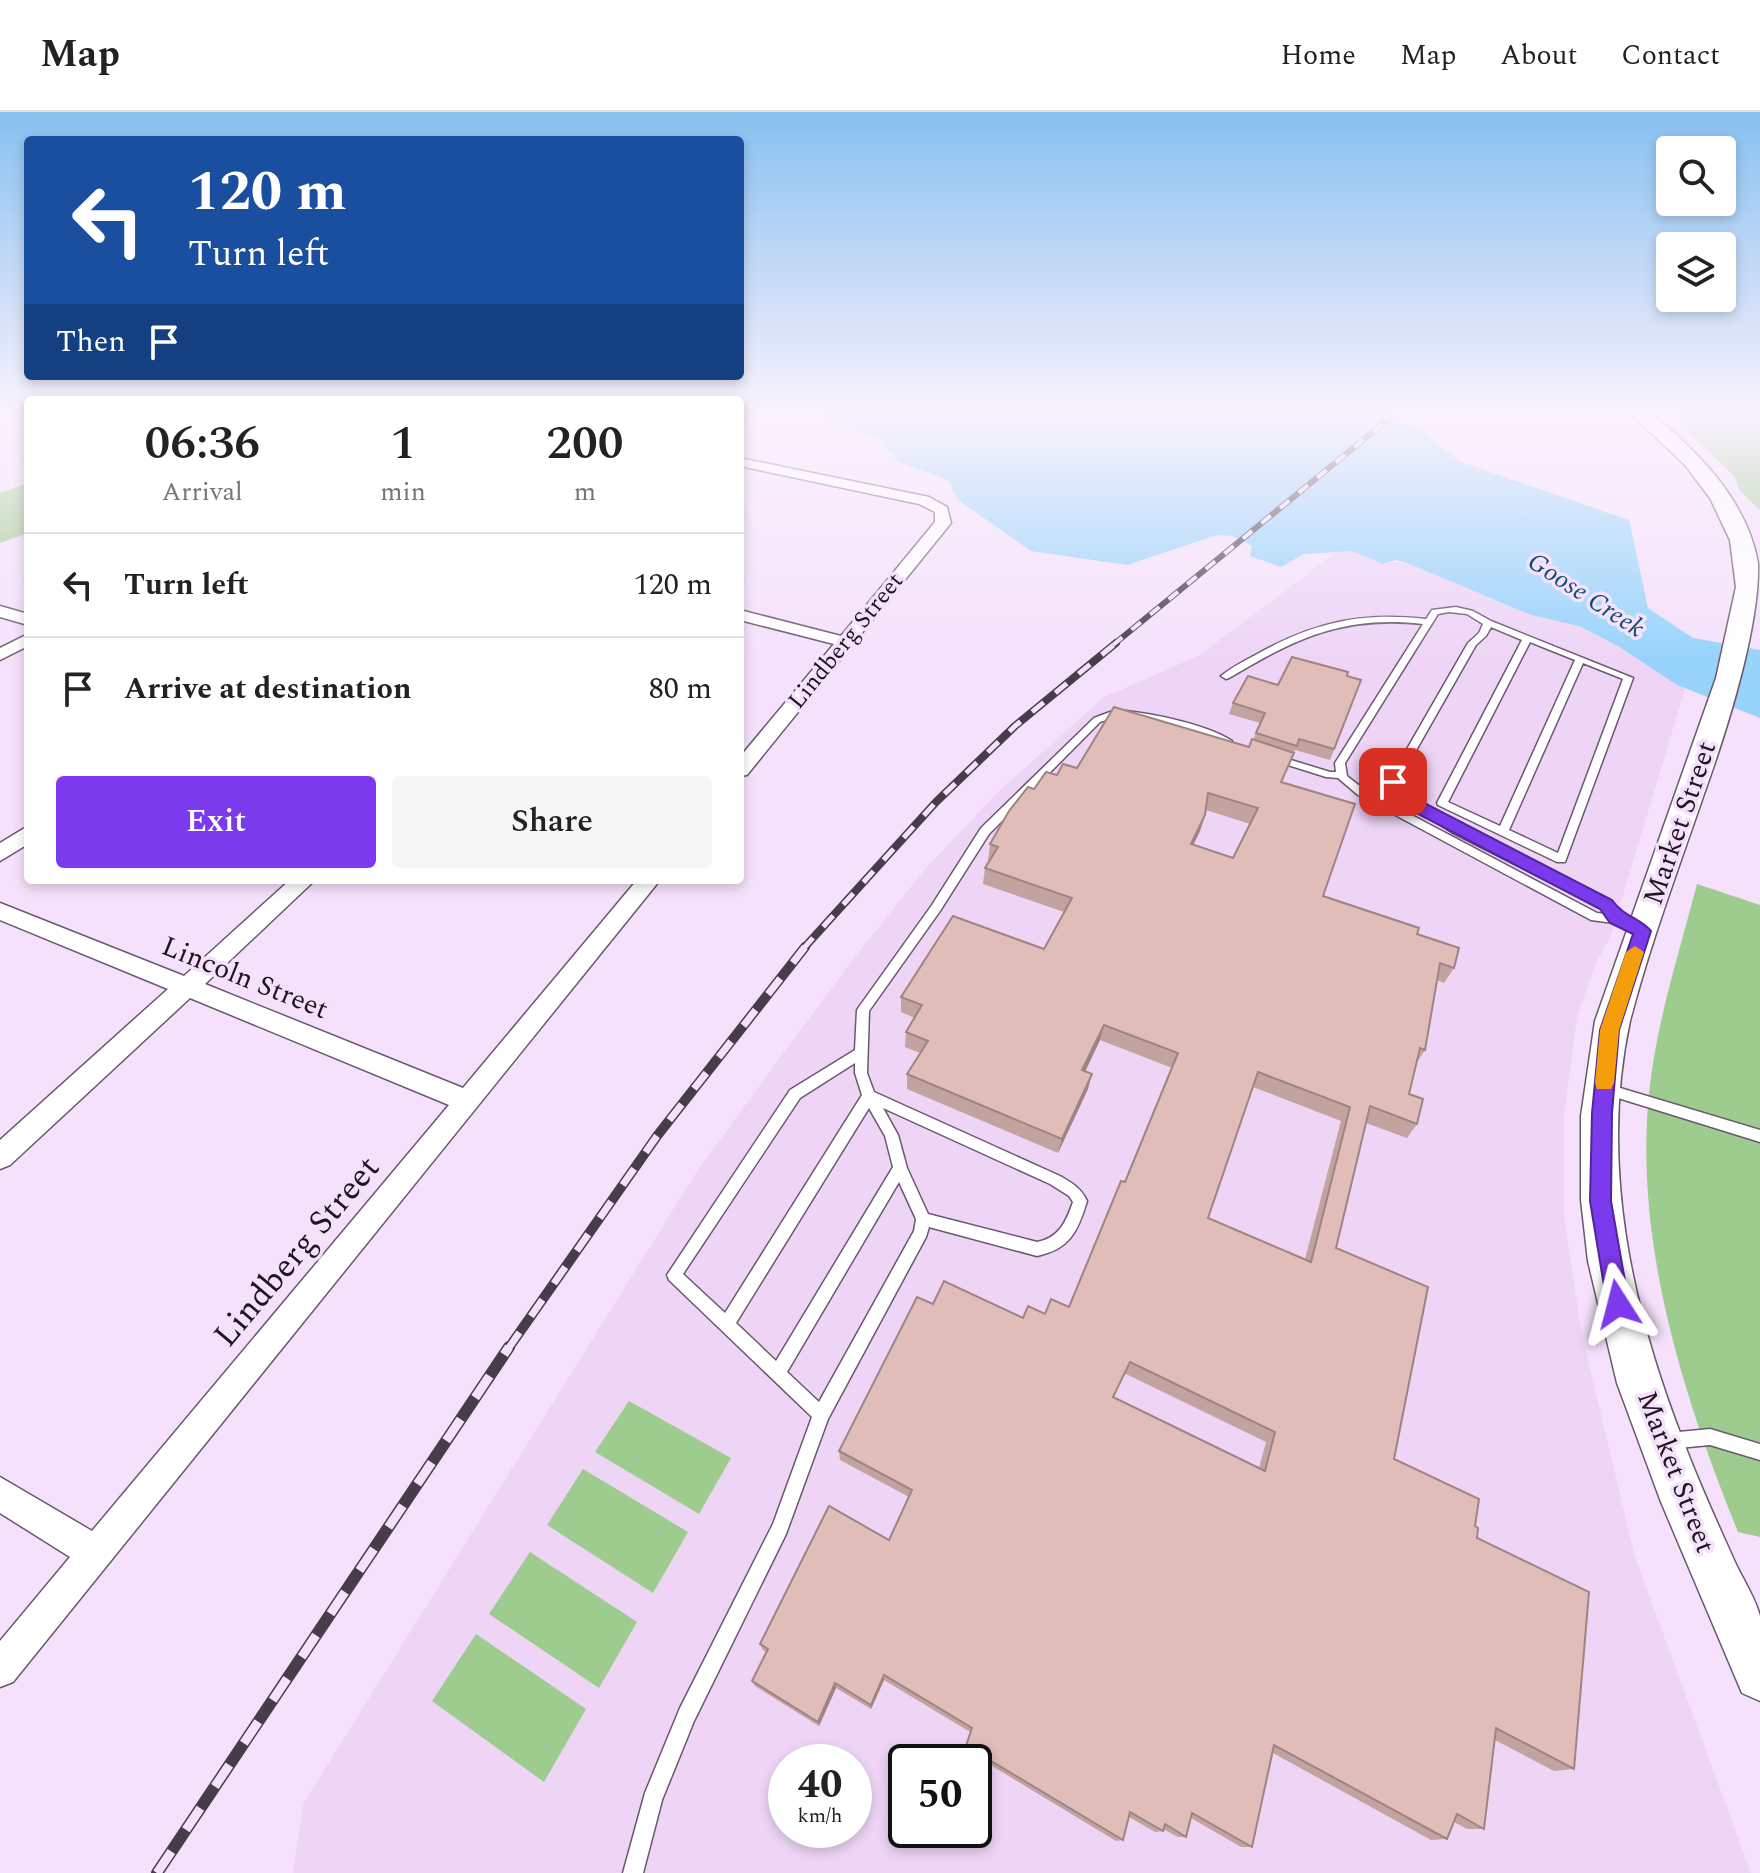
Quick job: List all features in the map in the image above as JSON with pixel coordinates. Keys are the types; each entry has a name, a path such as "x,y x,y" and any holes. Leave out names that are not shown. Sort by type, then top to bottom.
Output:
{"main road":[{"name":"Market Street","path":"1718,495 1728,508 1747,565 1749,595 1713,731 1629,925 1610,1030 1604,1088 1601,1201 1622,1330 1680,1492 1760,1675"}],"street":[{"name":"Lindberg Street","path":"744,765 943,523 942,510 924,500 901,495"},
{"path":"0,611 24,619"},
{"path":"744,616 845,642"},
{"path":"0,655 24,641"},
{"path":"0,854 24,836"},
{"path":"0,1157 300,884"},
{"name":"Lindberg Street","path":"0,1669 646,884"},
{"name":"Lincoln Street","path":"0,911 468,1101"},
{"path":"0,1494 95,1553"}],"lane":[{"path":"1442,803 1561,859 1628,678 1457,609 1435,612 1340,763 1341,775 1362,793 1595,917 1629,925"},
{"path":"1226,676 1277,644 1331,624 1369,617 1399,617 1426,622"},
{"path":"1488,623 1483,634 1472,643 1393,782 1397,792 1424,810 1606,905 1629,925"},
{"path":"1424,810 1442,803 1527,639"},
{"path":"1503,831 1580,659"},
{"path":"633,1873 652,1800 693,1702 780,1528 821,1415 921,1232 923,1219 900,1168 891,1135 869,1096 861,1073 863,1010 936,908 985,831 1097,720 1117,713 1143,716 1242,746"},
{"path":"1264,754 1330,775 1341,775"},
{"path":"821,1415 674,1275 795,1094 861,1053"},
{"path":"1604,1088 1760,1136"},
{"path":"869,1096 1055,1180 1074,1192 1080,1201 1067,1236 1054,1247 1037,1249 923,1219"},
{"path":"726,1325 869,1096"},
{"path":"777,1374 900,1168"},
{"path":"1661,1441 1710,1437 1760,1452"}],"shaded area":[{"path":"1352,551 1383,563 1405,562 1531,615 1579,626 1618,646 1685,689 1610,938 1595,965 1577,1017 1564,1116 1564,1216 1581,1331 1635,1557 1751,1873 293,1873 303,1804 699,1168 847,967 925,869 999,791 1104,697 1198,656 1337,552"}],"green space":[{"path":"0,495 24,495 24,534 0,543"},
{"path":"1744,495 1760,495 1760,510"},
{"path":"1697,884 1760,905 1760,1537 1738,1532 1698,1425 1666,1313 1648,1199 1646,1142 1650,1085 1664,1009"},
{"path":"629,1401 731,1458 699,1514 595,1452"},
{"path":"583,1469 688,1532 653,1593 547,1525"},
{"path":"530,1552 637,1622 599,1688 489,1614"},
{"path":"476,1634 586,1709 544,1782 432,1701"}],"water":[{"name":"Goose Creek","path":"956,495 1557,495 1629,520 1648,608 1693,638 1760,650 1760,718 1677,685 1618,646 1579,626 1531,615 1405,562 1395,560 1383,564 1352,551 1304,554 1281,567 1250,556 1252,546 1233,536 1217,535 1127,565 1031,551 958,500"}],"building":[{"path":"1292,657 1348,672 1347,676 1361,680 1334,749 1299,739 1297,746 1256,733 1265,713 1233,703 1248,676 1278,685"},
{"path":"1114,707 1249,747 1252,739 1294,753 1281,782 1355,804 1323,896 1419,928 1417,934 1459,948 1454,968 1440,963 1425,1050 1420,1048 1409,1094 1423,1099 1417,1124 1370,1106 1336,1248 1428,1287 1394,1459 1479,1499 1475,1526 1478,1528 1477,1538 1589,1592 1574,1769 1496,1728 1484,1829 1457,1814 1447,1839 1274,1745 1252,1847 1192,1813 1186,1837 1165,1824 1163,1831 1130,1812 1123,1840 992,1762 992,1744 967,1744 972,1728 884,1675 871,1705 835,1683 818,1722 752,1681 768,1649 760,1644 829,1506 889,1540 912,1490 839,1451 917,1297 933,1304 944,1281 1023,1318 1028,1306 1045,1314 1051,1299 1069,1307 1178,1053 1104,1025 1082,1070 1092,1074 1062,1139 907,1074 928,1041 906,1032 922,1005 901,997 953,916 1044,949 1072,898 985,868 998,847 990,844 1009,811 1028,787 1034,789 1046,772 1057,775 1063,764 1077,768","holes":["1208,793 1258,808 1233,858 1191,844 1205,815","1258,1072 1350,1107 1311,1262 1208,1218","1130,1362 1275,1432 1265,1471 1113,1397"]}],"railway":[{"path":"1113,645 1296,495"},
{"path":"803,949 936,802 1015,726 1116,643"},
{"path":"508,1349 657,1136 805,947"},
{"path":"157,1873 509,1347"}],"slow traffic":[{"path":"1604,1083 1610,1030 1635,952"}],"route":[{"path":"1393,782 1397,792 1424,810 1606,905 1616,919 1642,931 1610,1030 1602,1113 1601,1201 1618,1304"}]}
